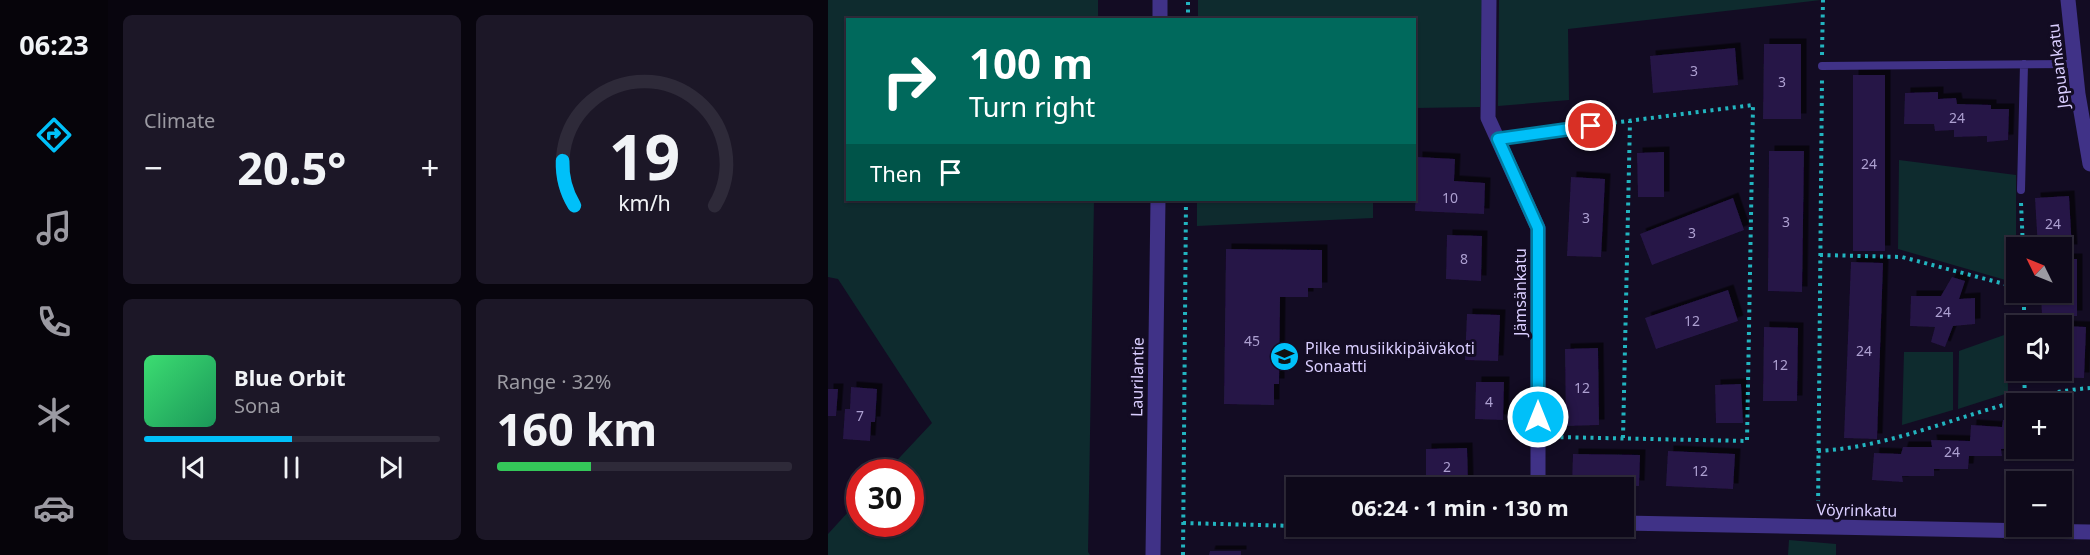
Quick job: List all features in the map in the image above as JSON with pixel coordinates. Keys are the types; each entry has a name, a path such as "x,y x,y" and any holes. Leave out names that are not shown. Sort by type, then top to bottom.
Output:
{"street":[{"path":"1160,0 1160,18"},
{"name":"Jämsänkatu","path":"1489,0 1488,118 1538,228 1538,477"},
{"name":"Jepuankatu","path":"2068,0 2090,164"},
{"name":"Laurilantie","path":"1153,555 1158,201"},
{"name":"Vöyrinkatu","path":"1634,523 2090,532"}],"lane":[{"path":"2021,190 2024,64"},
{"path":"1822,66 2075,64"},
{"path":"1498,139 1591,126"}],"path":[{"path":"1188,0 1188,18"},
{"path":"1818,527 1823,0"},
{"path":"1538,436 1747,441 1753,105 1591,126"},
{"path":"1623,438 1630,121"},
{"path":"2021,190 2022,237"},
{"path":"1183,555 1186,201"},
{"path":"1820,255 1902,257 2006,284"},
{"path":"2060,393 2090,388"},
{"path":"1818,451 1851,449 2006,404"},
{"path":"1183,523 1286,526"}],"green space":[{"path":"828,0 1098,0 1098,18 846,18 846,201 1094,201 1088,552 1090,555 828,555 828,534 846,514 846,537 924,537 924,459 898,459 932,423 838,279 828,277"},
{"path":"1198,0 1482,0 1480,107 1416,108 1416,18 1198,18"},
{"path":"1499,0 1821,0 1568,29 1569,100 1498,106"},
{"path":"1899,160 2016,175 2016,237 2006,237 2006,280 1898,249"},
{"path":"1197,201 1373,201 1373,218 1197,226"},
{"path":"2006,334 2008,393 1958,409 1959,351"},
{"path":"1904,352 1953,352 1953,410 1902,425"},
{"path":"1789,540 1836,544 1836,555 1788,555"}],"building":[{"path":"1764,44 1801,44 1801,119 1763,119"},
{"path":"1735,48 1738,85 1653,93 1650,56"},
{"path":"1853,75 1885,75 1885,251 1853,251"},
{"path":"1938,92 1938,99 1956,98 1957,104 1991,105 1991,109 2009,109 2008,140 1987,142 1987,136 1954,137 1954,130 1935,131 1934,124 1904,124 1905,93"},
{"path":"1769,151 1804,151 1802,292 1768,291"},
{"path":"1664,152 1664,197 1638,197 1637,153"},
{"path":"1417,157 1455,159 1454,181 1485,183 1484,214 1415,211"},
{"path":"1571,177 1605,179 1601,257 1567,256"},
{"path":"2069,196 2071,237 2037,237 2035,198"},
{"path":"1733,198 1744,230 1652,265 1640,234"},
{"path":"1447,235 1482,236 1481,281 1446,279"},
{"path":"1226,249 1322,250 1322,288 1308,288 1308,297 1280,297 1279,384 1274,384 1274,405 1224,404"},
{"path":"2072,259 2077,259 2077,316 2042,315 2041,303 2072,303"},
{"path":"1851,262 1883,263 1877,439 1844,438"},
{"path":"1952,277 1965,281 1959,299 1975,298 1975,324 1953,326 1945,347 1931,342 1935,327 1910,326 1911,296 1941,296"},
{"path":"1728,290 1738,321 1656,349 1645,318"},
{"path":"1467,314 1500,315 1498,361 1465,360"},
{"path":"2072,326 2086,327 2084,378 2072,378"},
{"path":"1764,327 1798,328 1797,401 1763,401"},
{"path":"1598,348 1599,425 1566,426 1565,349"},
{"path":"1476,382 1504,382 1503,420 1475,419"},
{"path":"1741,384 1743,423 1716,423 1715,385"},
{"path":"851,387 877,389 875,422 871,422 870,441 843,439 845,409 850,409"},
{"path":"828,389 838,389 836,416 828,416"},
{"path":"2003,420 2006,420 2006,449 2001,449 2002,456 1969,456 1968,469 1934,469 1934,476 1902,476 1903,482 1872,480 1874,453 1901,454 1903,447 1932,447 1931,440 1970,441 1971,425 2002,427"},
{"path":"1467,448 1468,477 1426,477 1426,449"},
{"path":"1668,451 1735,454 1733,489 1666,486"},
{"path":"1573,454 1640,455 1639,486 1634,486 1634,477 1572,477"},
{"path":"1210,551 1241,551 1241,555 1209,555"}],"place":[{"name":"Pilke musiikkipäiväkoti Sonaatti","path":"1284,357"}],"route":[{"path":"1538,417 1538,228 1498,139 1591,126"}]}
